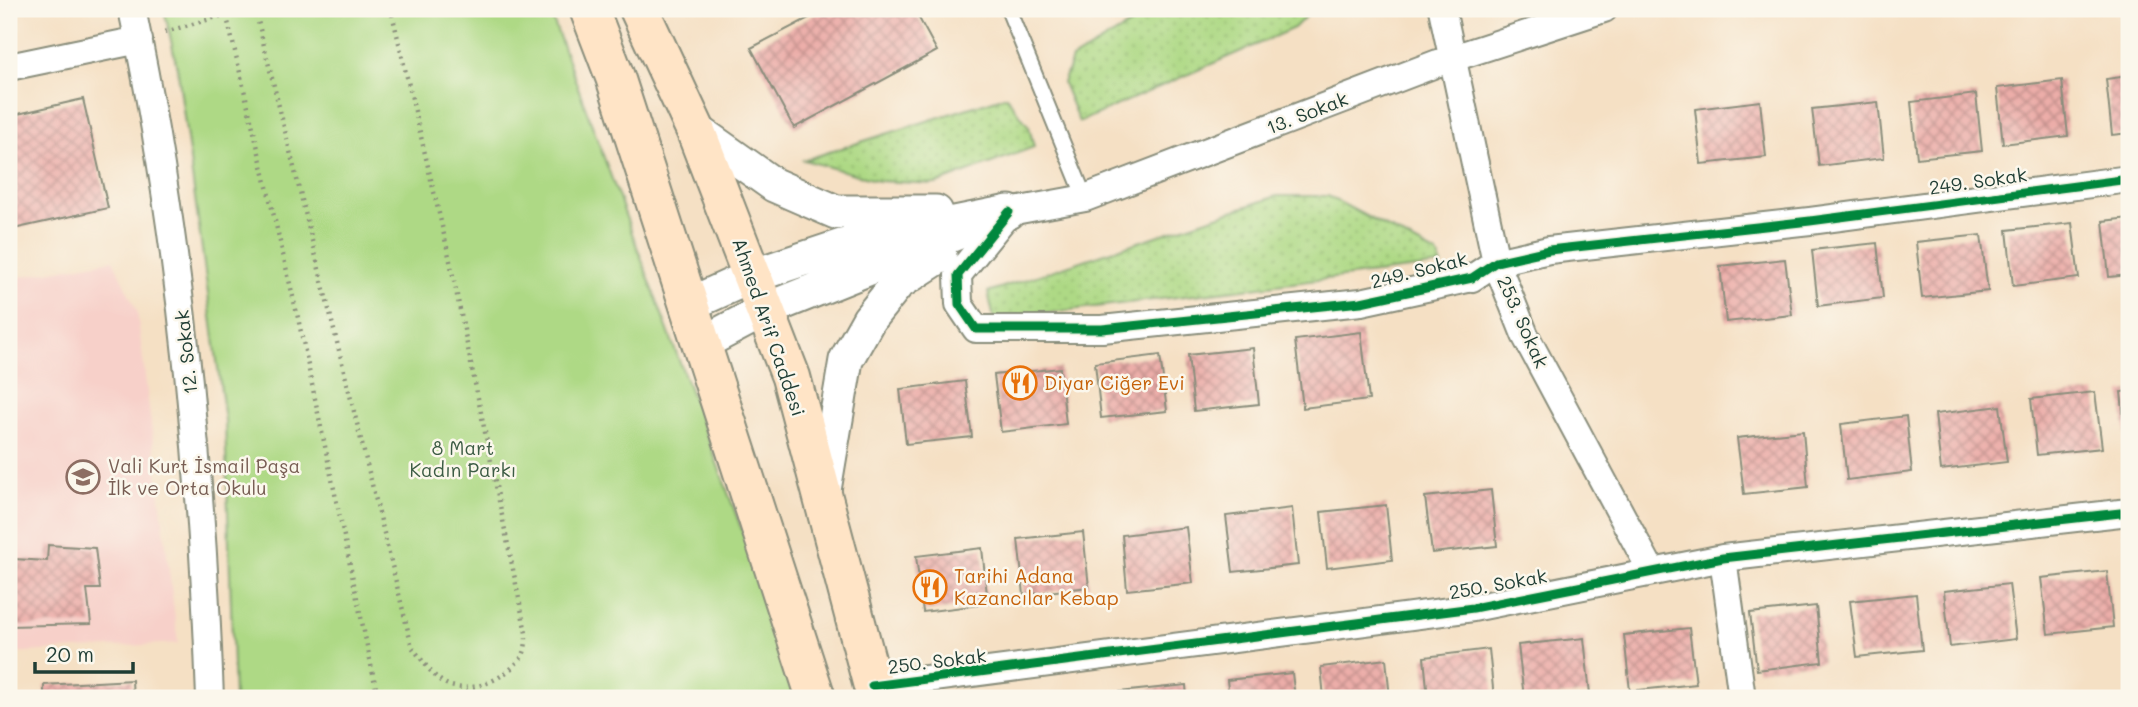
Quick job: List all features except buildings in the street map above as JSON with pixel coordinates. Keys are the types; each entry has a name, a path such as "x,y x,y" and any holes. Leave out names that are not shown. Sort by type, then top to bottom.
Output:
{"main road":[{"path":"589,9 615,77 816,698"},
{"name":"Ahmed Arif Caddesi","path":"639,9 695,129 791,377 874,692"}],"street":[{"name":"12. Sokak","path":"132,9 170,204 196,449 210,698"},
{"name":"253. Sokak","path":"1441,9 1496,262 1525,335 1653,572"},
{"name":"13. Sokak","path":"1009,212 1085,198 1452,58 1604,9"},
{"path":"9,66 139,40"},
{"path":"695,129 774,185 836,212 1009,212"},
{"name":"249. Sokak","path":"1009,212 958,275 959,304 976,329 1102,329 1362,302 1472,278 1496,262 1549,250 1810,221 2129,178"},
{"path":"688,304 759,293 1009,212"},
{"path":"822,500 833,423 846,360 869,319 898,283 1009,212"},
{"path":"701,344 759,293"},
{"name":"250. Sokak","path":"874,692 1473,608 1723,558 2129,512"},
{"path":"1723,558 1742,698"}],"lane":[{"path":"1009,9 1085,198"}],"path":[{"path":"139,40 226,11 245,9"},
{"path":"255,9 412,647 431,671 446,684 467,688 491,681 510,670 524,652 526,633 449,256 391,9"},
{"path":"226,11 298,318 378,698"}],"shaded area":[{"name":"Vali Kurt İsmail Paşa İlk ve Orta Okulu","path":"113,260 137,311 178,643 9,653 9,279"}],"green space":[{"name":"8 Mart Kadın Parkı","path":"164,9 549,9 804,698 234,698 225,420 178,72"},
{"path":"1157,9 1313,9 1294,28 1079,122 1063,83 1072,59"},
{"path":"1006,96 1029,127 1034,147 936,184 879,181 804,160"},
{"path":"1277,196 1328,196 1437,254 1442,265 994,319 988,292"}],"cycle path":[{"path":"1009,212 958,275 959,304 976,329 1102,329 1361,302 1472,278 1496,262 1549,250 1810,221 2129,179"},
{"path":"872,686 1473,608 1723,558 2129,512"}],"place":[{"name":"Diyar Ciğer Evi","path":"1020,383"},
{"name":"Vali Kurt İsmail Paşa İlk ve Orta Okulu","path":"83,477"},
{"name":"Tarihi Adana Kazancılar Kebap","path":"930,587"}]}
